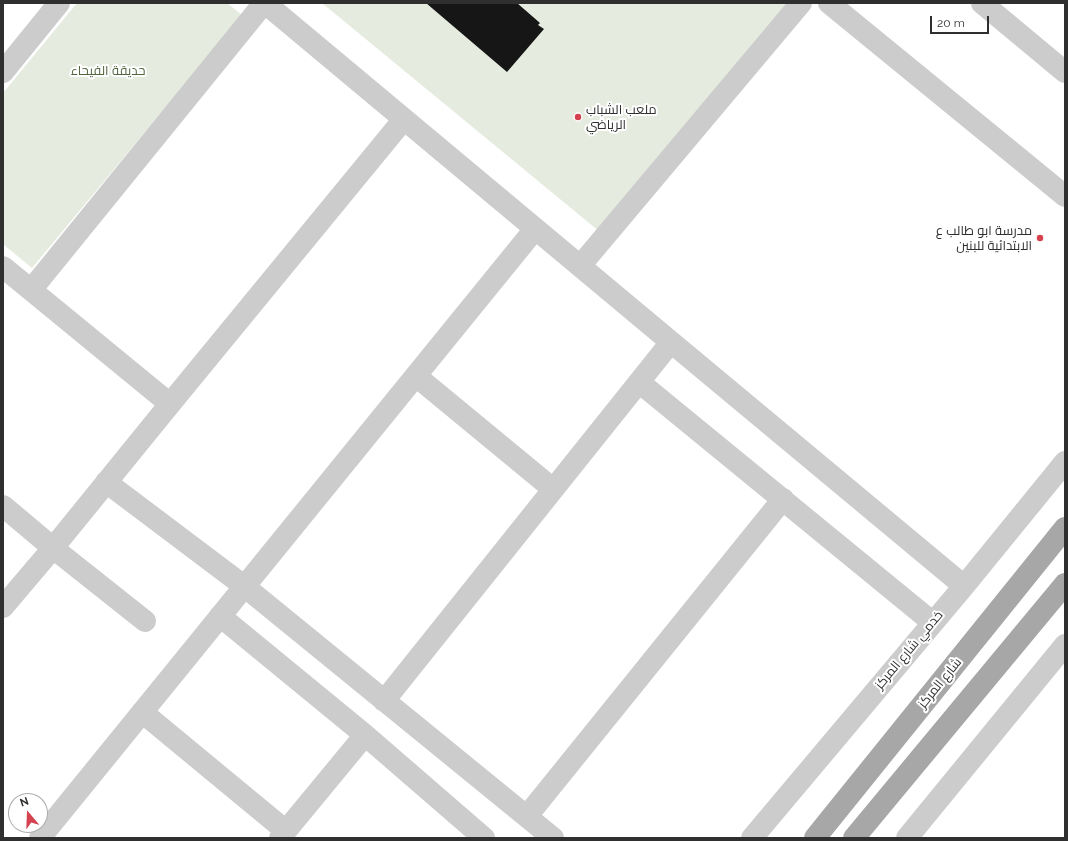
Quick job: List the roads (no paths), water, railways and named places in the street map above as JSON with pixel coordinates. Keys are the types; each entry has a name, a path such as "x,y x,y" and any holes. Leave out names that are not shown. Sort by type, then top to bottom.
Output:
{"main road":[{"name":"شارع المركز","path":"815,838 1065,528"},
{"path":"854,838 1065,584"}],"street":[{"path":"3,72 59,3"},
{"path":"31,290 265,3 964,586"},
{"path":"580,266 801,3"},
{"path":"829,3 1065,196"},
{"path":"982,3 1065,72"},
{"path":"3,607 404,119"},
{"path":"40,838 535,229"},
{"path":"3,267 170,404"},
{"path":"384,701 671,342"},
{"path":"416,376 553,490"},
{"path":"639,382 932,622"},
{"name":"خدمي شارع المركز","path":"752,838 932,622 964,586 1065,462"},
{"path":"106,482 244,586 553,838"},
{"path":"527,816 783,499"},
{"path":"3,506 145,621"},
{"path":"220,616 365,735 484,838"},
{"path":"907,838 1065,645"},
{"path":"142,712 283,835 365,735"}],"place":[{"name":"ملعب الشباب الرياضي","path":"578,117"},
{"name":"مدرسة ابو طالب ع الابتدائية للبنين","path":"1040,238"}],"park label":[{"name":"حديقة الفيحاء","path":"108,71"}]}
